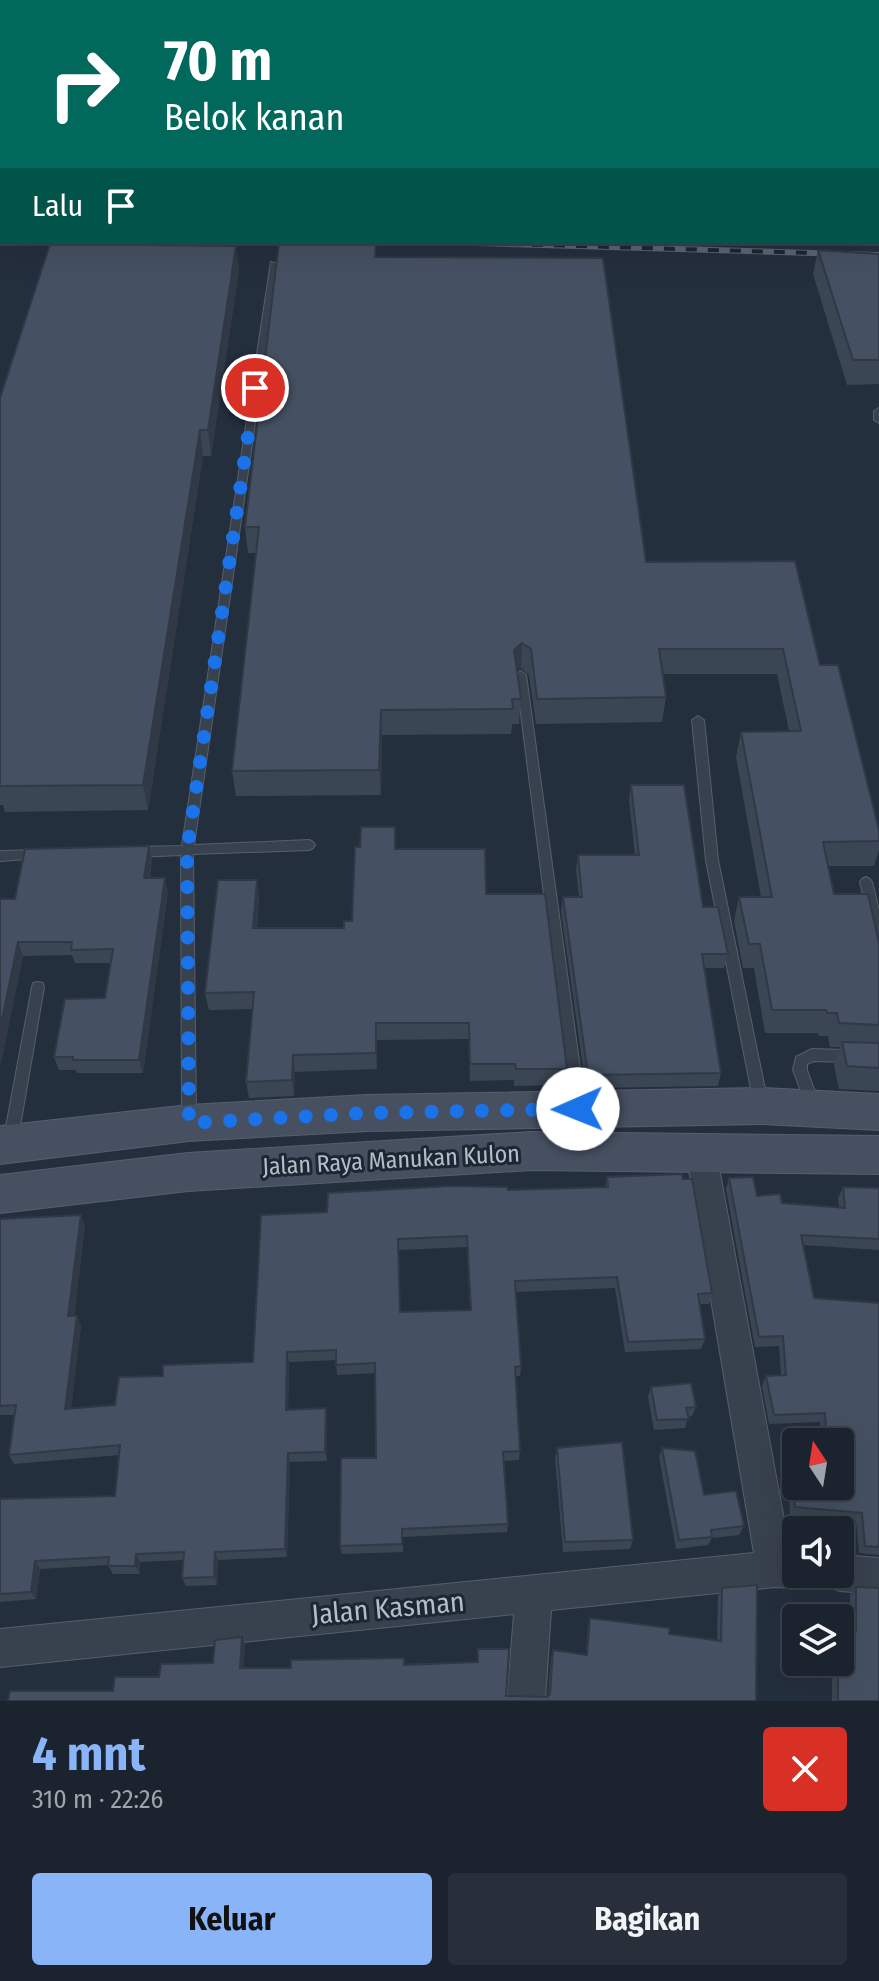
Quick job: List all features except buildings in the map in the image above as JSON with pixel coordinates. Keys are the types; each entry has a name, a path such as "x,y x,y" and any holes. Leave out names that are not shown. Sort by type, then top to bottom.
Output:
{"main road":[{"name":"Jalan Raya Manukan Kulon","path":"5,1145 189,1123 367,1113 762,1106 879,1112"},
{"path":"2,1194 5,1145"},
{"name":"Jalan Raya Manukan Kulon","path":"2,1194 188,1172 531,1151 879,1155"}],"street":[{"name":"Jalan Kasman","path":"701,1152 782,1550"},
{"name":"Jalan Kasman","path":"0,1648 392,1606 534,1596 782,1570"},
{"path":"854,1574 879,1576"},
{"path":"526,1701 534,1596"}],"lane":[{"path":"189,1123 187,851 274,264"},
{"path":"879,411 879,420"},
{"path":"521,675 578,1109"},
{"path":"698,720 712,860 762,1106"},
{"path":"124,853 309,845"},
{"path":"0,856 47,855"},
{"path":"866,882 879,935"},
{"path":"5,1145 38,987"},
{"path":"814,1110 800,1070 801,1061 812,1055 879,1057"}],"railway":[{"path":"511,244 879,255"}],"route":[{"path":"255,388 187,851 189,1123 367,1113 578,1109"}]}
